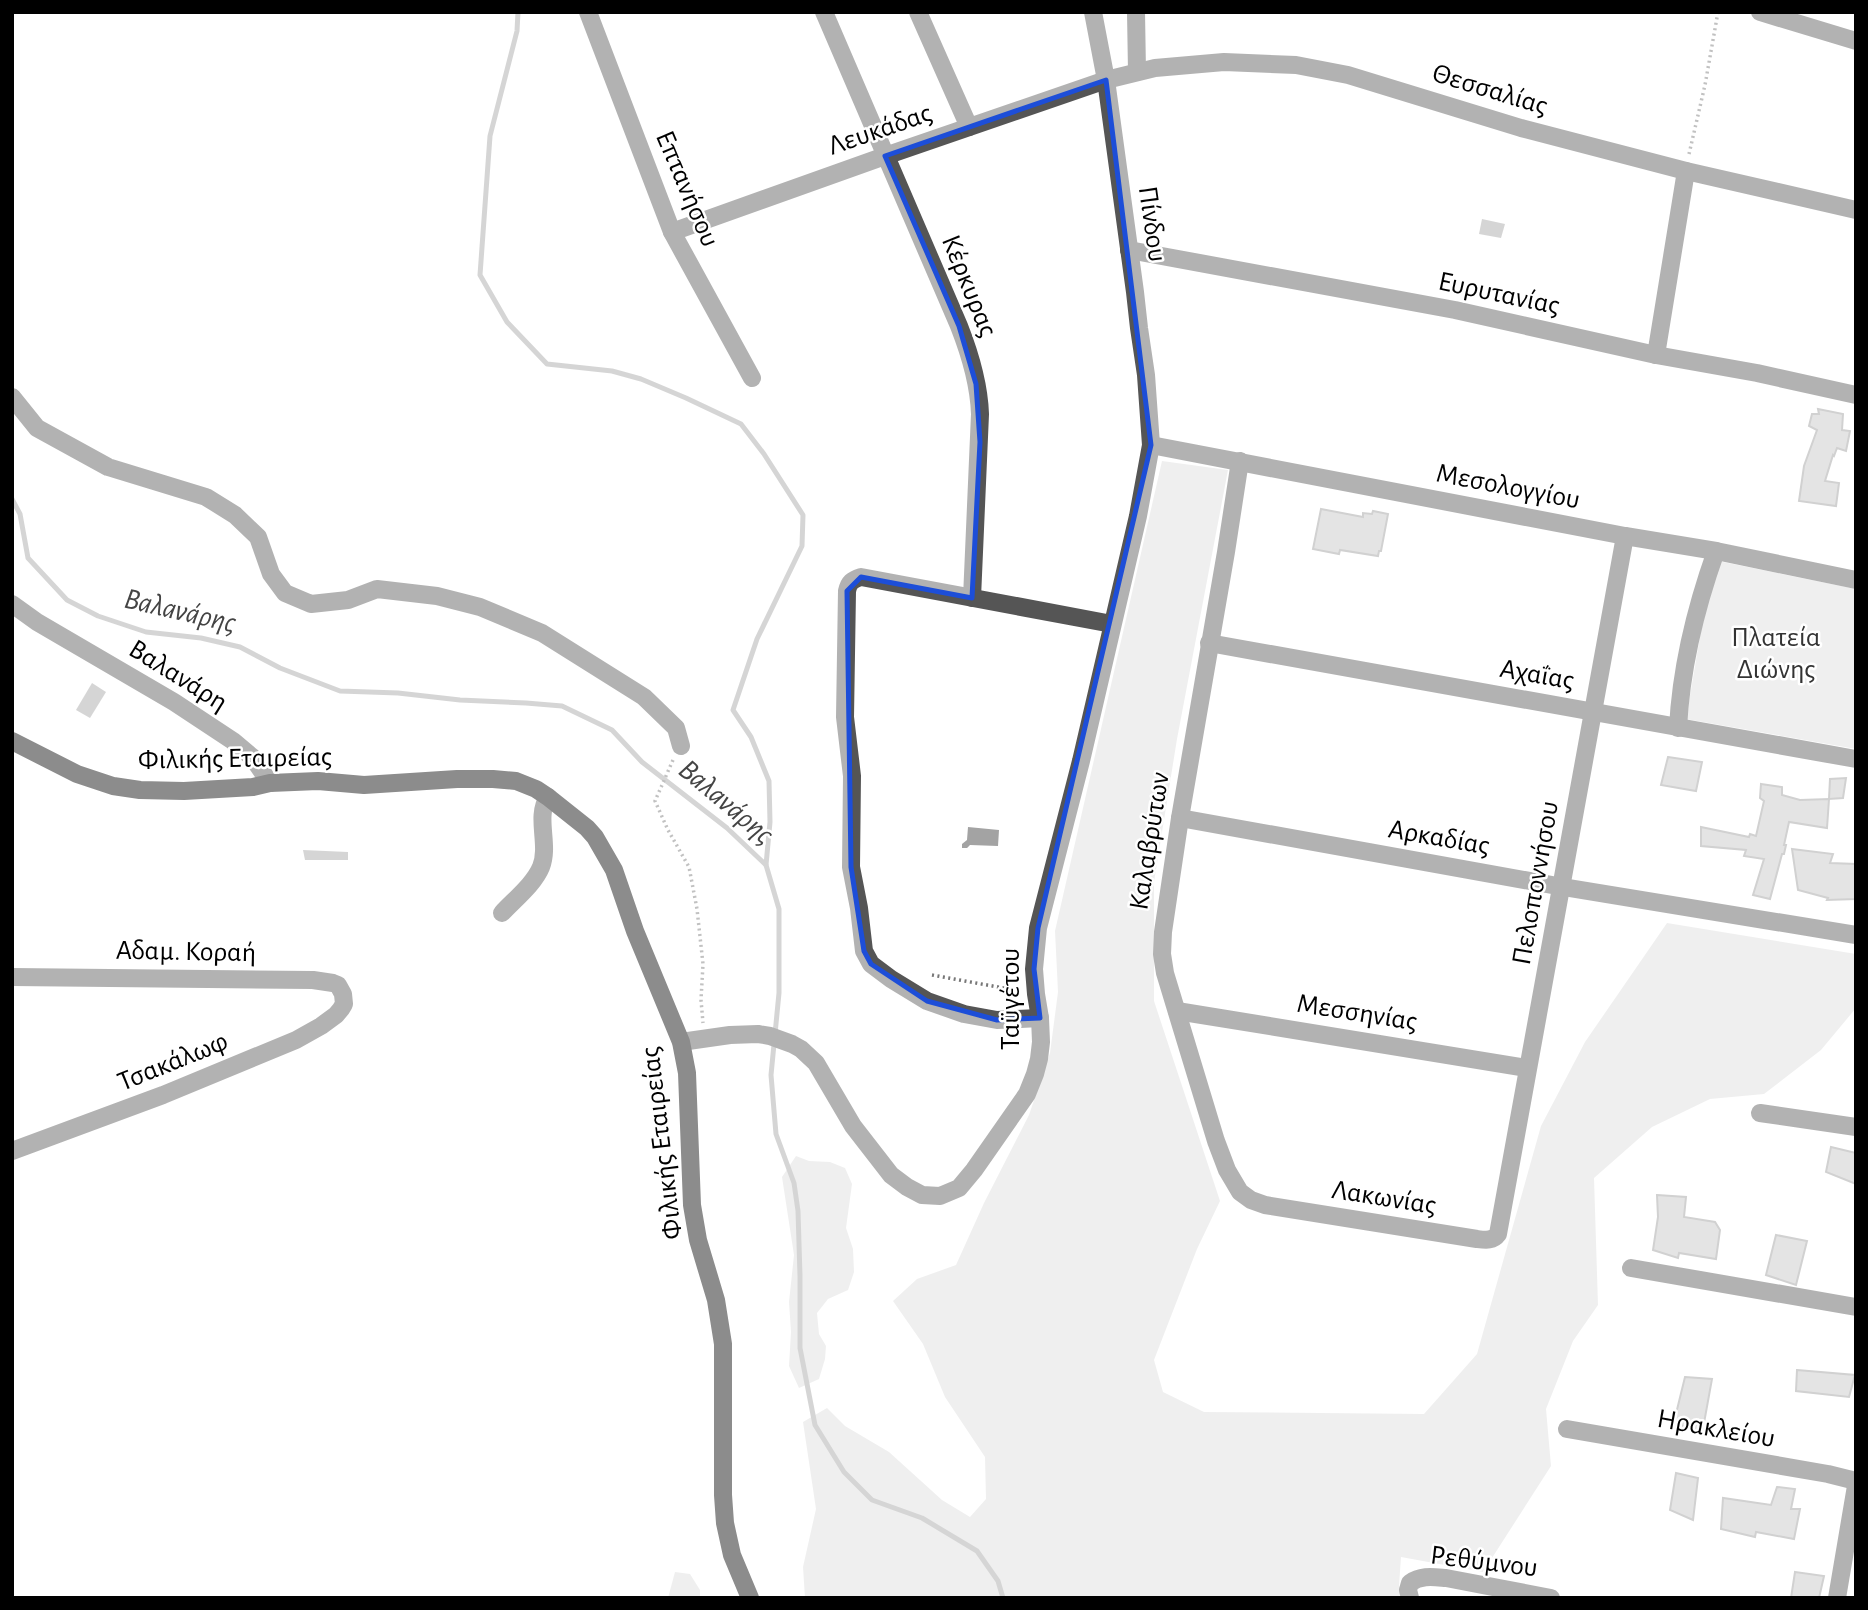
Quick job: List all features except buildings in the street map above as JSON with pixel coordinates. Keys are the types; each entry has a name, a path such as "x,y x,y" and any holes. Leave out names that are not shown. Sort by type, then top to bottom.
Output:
{"main road":[{"name":"Φιλικής Εταιρείας","path":"12,741 77,774 113,786 140,790 184,791 318,781 364,785 457,779 516,782 536,789 587,828 609,859 635,931 681,1042 687,1073 692,1205 698,1240 716,1300 723,1343 725,1523 732,1555 750,1598"}],"street":[{"name":"Επτανήσου","path":"588,12 672,232 752,379"},
{"name":"Κέρκυρας","path":"824,12 967,345 979,400 980,442 972,598"},
{"path":"918,12 969,127"},
{"name":"Πίνδου","path":"1093,12 1106,80 1146,375 1150,445"},
{"path":"1136,12 1137,72"},
{"path":"1760,12 1856,41"},
{"name":"Θεσσαλίας","path":"1106,80 1174,65 1224,62 1275,63 1328,70 1521,128 1686,171 1856,210"},
{"name":"Λευκάδας","path":"672,232 1106,80"},
{"path":"1656,355 1686,171"},
{"name":"Ευρυτανίας","path":"1129,250 1455,310 1656,355 1757,373 1856,395"},
{"path":"12,397 37,428 108,467 206,497 235,514 258,537 271,574 285,593 311,604 348,600 377,589 437,596 480,607 542,634 644,697 676,728 681,746"},
{"name":"Μεσολογγίου","path":"1150,445 1716,551 1856,580"},
{"name":"Ταϋγέτου","path":"681,1042 758,1034 783,1039 801,1049 816,1063 846,1117 891,1175 922,1195 940,1196 958,1188 974,1170 1027,1094 1039,1059 1040,1018 1034,969 1038,929 1081,761 1138,516 1150,445"},
{"name":"Καλαβρύτων","path":"1240,461 1180,817 1162,954 1216,1141 1227,1170 1240,1192 1265,1205"},
{"name":"Πελοποννήσου","path":"1494,1238 1500,1229 1625,536"},
{"path":"1678,727 1679,699 1693,627 1716,551"},
{"path":"1040,1018 997,1020 964,1014 927,1001 871,964 864,951 851,867 852,776 845,717 845,621 848,585 861,576 1112,624"},
{"name":"Βαλανάρη","path":"12,604 37,622 174,702 233,741 252,757 270,783"},
{"name":"Αχαΐας","path":"1209,643 1856,759"},
{"path":"502,913 540,868 544,853 543,810 548,797"},
{"name":"Αρκαδίας","path":"1180,817 1563,887 1856,935"},
{"name":"Αδαμ. Κοραή","path":"12,977 313,980 338,985 344,1004"},
{"name":"Τσακάλωφ","path":"12,1152 139,1105 296,1040 331,1019 344,1004"},
{"name":"Μεσσηνίας","path":"1177,1010 1527,1068"},
{"path":"1760,1113 1856,1127"},
{"name":"Λακωνίας","path":"1265,1205 1477,1240 1494,1238"},
{"path":"1631,1268 1856,1307"},
{"name":"Ηρακλείου","path":"1567,1429 1828,1474 1856,1483"},
{"path":"1837,1598 1856,1483"},
{"name":"Ρεθύμνου","path":"1410,1590 1420,1577 1446,1578 1551,1598"}],"path":[{"path":"1686,171 1718,12"},
{"path":"681,746 655,801 689,867 701,950 704,1039"},
{"path":"932,975 1036,994"}],"highlighted area":[{"path":"1106,80 1151,445 1038,928 1034,969 1040,1018 997,1020 927,1001 871,964 864,951 851,867 847,591 861,577 972,598 980,442 976,384 959,326 885,156"}],"green space":[{"path":"1162,461 1228,470 1177,739 1154,882 1154,1001 1220,1201 1197,1249 1154,1360 1163,1392 1204,1412 1424,1414 1477,1354 1541,1126 1585,1042 1667,923 1856,954 1856,1008 1821,1050 1764,1094 1710,1099 1652,1127 1594,1178 1598,1305 1573,1341 1546,1409 1551,1466 1483,1572 1401,1557 1399,1586 1403,1598 805,1598 803,1567 816,1509 803,1422 827,1408 845,1426 889,1452 942,1500 970,1517 986,1499 985,1457 945,1397 923,1344 893,1301 917,1279 956,1265 1029,1115 1050,1053 1058,992 1055,931"},
{"name":"Πλατεία Διώνης","path":"1713,560 1856,589 1856,749 1686,719"},
{"path":"796,1156 809,1161 830,1162 845,1168 852,1184 846,1228 853,1249 854,1272 848,1290 828,1299 817,1313 819,1334 826,1346 825,1359 819,1379 799,1388 789,1366 789,1302 794,1255 782,1177"},
{"path":"675,1572 690,1574 700,1590 700,1598 668,1598"}],"shaded area":[{"path":"1482,219 1505,224 1501,238 1479,234"},
{"path":"92,683 106,692 90,718 76,710"},
{"path":"968,827 999,830 998,846 970,845 962,848 962,844 967,840"},
{"path":"303,850 348,852 348,860 305,860"}],"waterway":[{"path":"518,12 517,31 490,136 480,275 507,322 547,364 612,371 641,379 741,424 764,454 803,515 802,546 757,639 733,710 751,737 769,781 770,822 766,865"},
{"name":"Βαλανάρης","path":"12,499 20,514 28,558 67,600 98,616 146,632 201,638 240,647 280,668 340,691 562,706 612,730 642,762 727,828 766,865 779,909 779,993 771,1075 776,1134 794,1183 798,1211 800,1348 815,1425 844,1472 872,1500 922,1518 977,1551 998,1581 1003,1598"}]}
